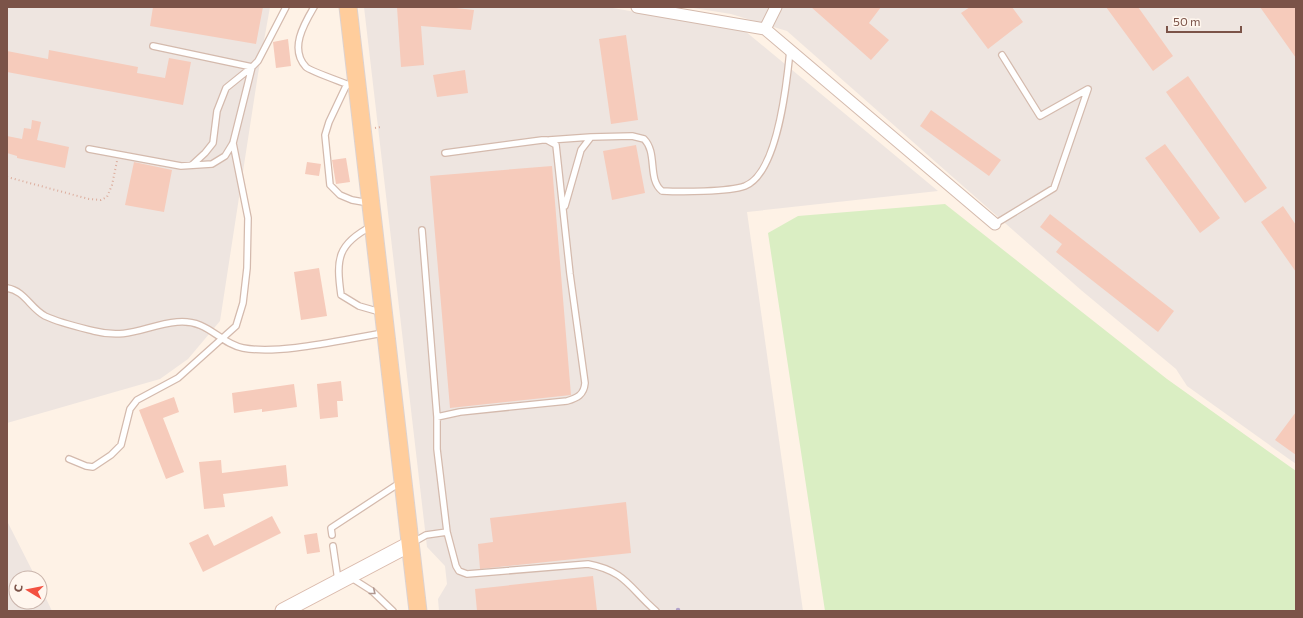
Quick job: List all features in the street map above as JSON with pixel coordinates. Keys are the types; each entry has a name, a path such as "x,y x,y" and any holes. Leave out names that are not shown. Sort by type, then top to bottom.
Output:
{"main road":[{"path":"348,7 352,86 372,203 418,611"}],"street":[{"path":"637,7 765,29 995,224"},
{"path":"765,29 776,7"},
{"path":"283,611 410,544"}],"lane":[{"path":"192,165 213,143 217,112 226,88 258,61 286,7"},
{"path":"314,7 298,39 300,55 306,67 352,86 329,122 325,135 330,185 340,196 352,200 372,203"},
{"path":"153,46 252,67"},
{"path":"445,153 547,140 632,136 644,139 650,150 655,182 658,188 662,191 745,186 753,181 760,173 772,150 786,89 790,49"},
{"path":"995,224 1054,188 1088,89 1040,116 1002,55"},
{"path":"89,149 181,166 212,164 225,156 233,143 252,67"},
{"path":"564,210 581,150 591,137"},
{"path":"437,417 460,412 567,401 577,398 585,390 570,274 558,150 556,145 547,140"},
{"path":"69,459 86,466 93,467 100,463 121,445 130,409 137,400 178,378 224,339 236,326 243,303 247,268 248,218 233,143"},
{"path":"374,225 361,232 344,246 337,271 341,295 359,306 384,314"},
{"path":"422,230 437,417 437,449 447,532 456,566 462,573 467,574 588,564 598,566 618,574 629,583 656,611"},
{"path":"7,288 13,289 23,295 33,306 45,315 95,332 113,335 177,322 202,325 224,339 242,347 259,350 292,347 386,333"},
{"path":"332,535 330,528 403,481"},
{"path":"410,544 426,535 447,532"},
{"path":"333,546 344,580 372,590 393,611"}],"path":[{"path":"7,177 101,200 107,197 112,185 118,154"}],"shaded area":[{"path":"7,7 270,7 258,74 220,321 188,359 160,379 7,423"},
{"path":"364,7 607,7 745,31 938,191 747,212 803,611 439,611 438,599 447,584 445,566 427,547"},
{"path":"687,7 1296,7 1296,464 1187,386 1176,369 1081,290 787,31 731,14"},
{"path":"7,521 32,570 8,570 8,610 48,610 48,603 52,611 7,611"}],"green space":[{"path":"945,204 1167,379 1296,471 1296,611 825,611 768,233 798,216"}],"building":[{"path":"153,7 263,7 256,44 150,26"},
{"path":"397,7 447,7 474,10 471,30 421,26 424,65 401,67"},
{"path":"811,7 881,7 869,23 889,40 871,60"},
{"path":"970,7 1012,7 1023,22 988,49 961,13"},
{"path":"1106,7 1138,7 1173,56 1153,71"},
{"path":"1260,7 1296,7 1296,58"},
{"path":"626,35 638,120 611,124 599,39"},
{"path":"288,39 291,66 276,68 273,42"},
{"path":"49,50 138,67 137,73 165,78 169,58 191,62 183,105 7,72 7,51 48,59"},
{"path":"465,70 468,93 437,97 433,75"},
{"path":"1188,76 1267,188 1245,203 1166,92"},
{"path":"931,110 1001,160 989,176 920,126"},
{"path":"32,120 41,122 37,140 69,147 65,168 17,158 17,156 7,153 7,136 22,139 24,128 31,129"},
{"path":"1165,144 1220,218 1200,233 1145,158"},
{"path":"636,145 645,193 612,200 603,151"},
{"path":"346,158 350,182 336,184 332,160"},
{"path":"134,162 172,170 164,212 125,205"},
{"path":"307,162 321,164 319,176 305,174"},
{"path":"552,166 571,395 450,408 430,176"},
{"path":"1283,206 1296,225 1296,272 1261,222"},
{"path":"1050,214 1174,311 1158,332 1056,252 1062,244 1040,227"},
{"path":"319,268 327,316 301,320 294,272"},
{"path":"341,381 343,401 337,401 338,417 320,419 317,384"},
{"path":"294,384 297,407 262,412 262,409 234,413 232,393"},
{"path":"174,397 179,412 163,418 184,472 166,479 139,410"},
{"path":"1296,412 1296,455 1275,440"},
{"path":"221,460 222,473 286,465 288,486 223,494 225,507 204,509 199,462"},
{"path":"626,502 631,553 480,569 478,544 493,542 490,518"},
{"path":"272,516 281,533 203,572 189,543 208,534 214,546"},
{"path":"317,533 320,552 307,554 304,535"},
{"path":"593,576 597,611 477,611 475,589"}]}
